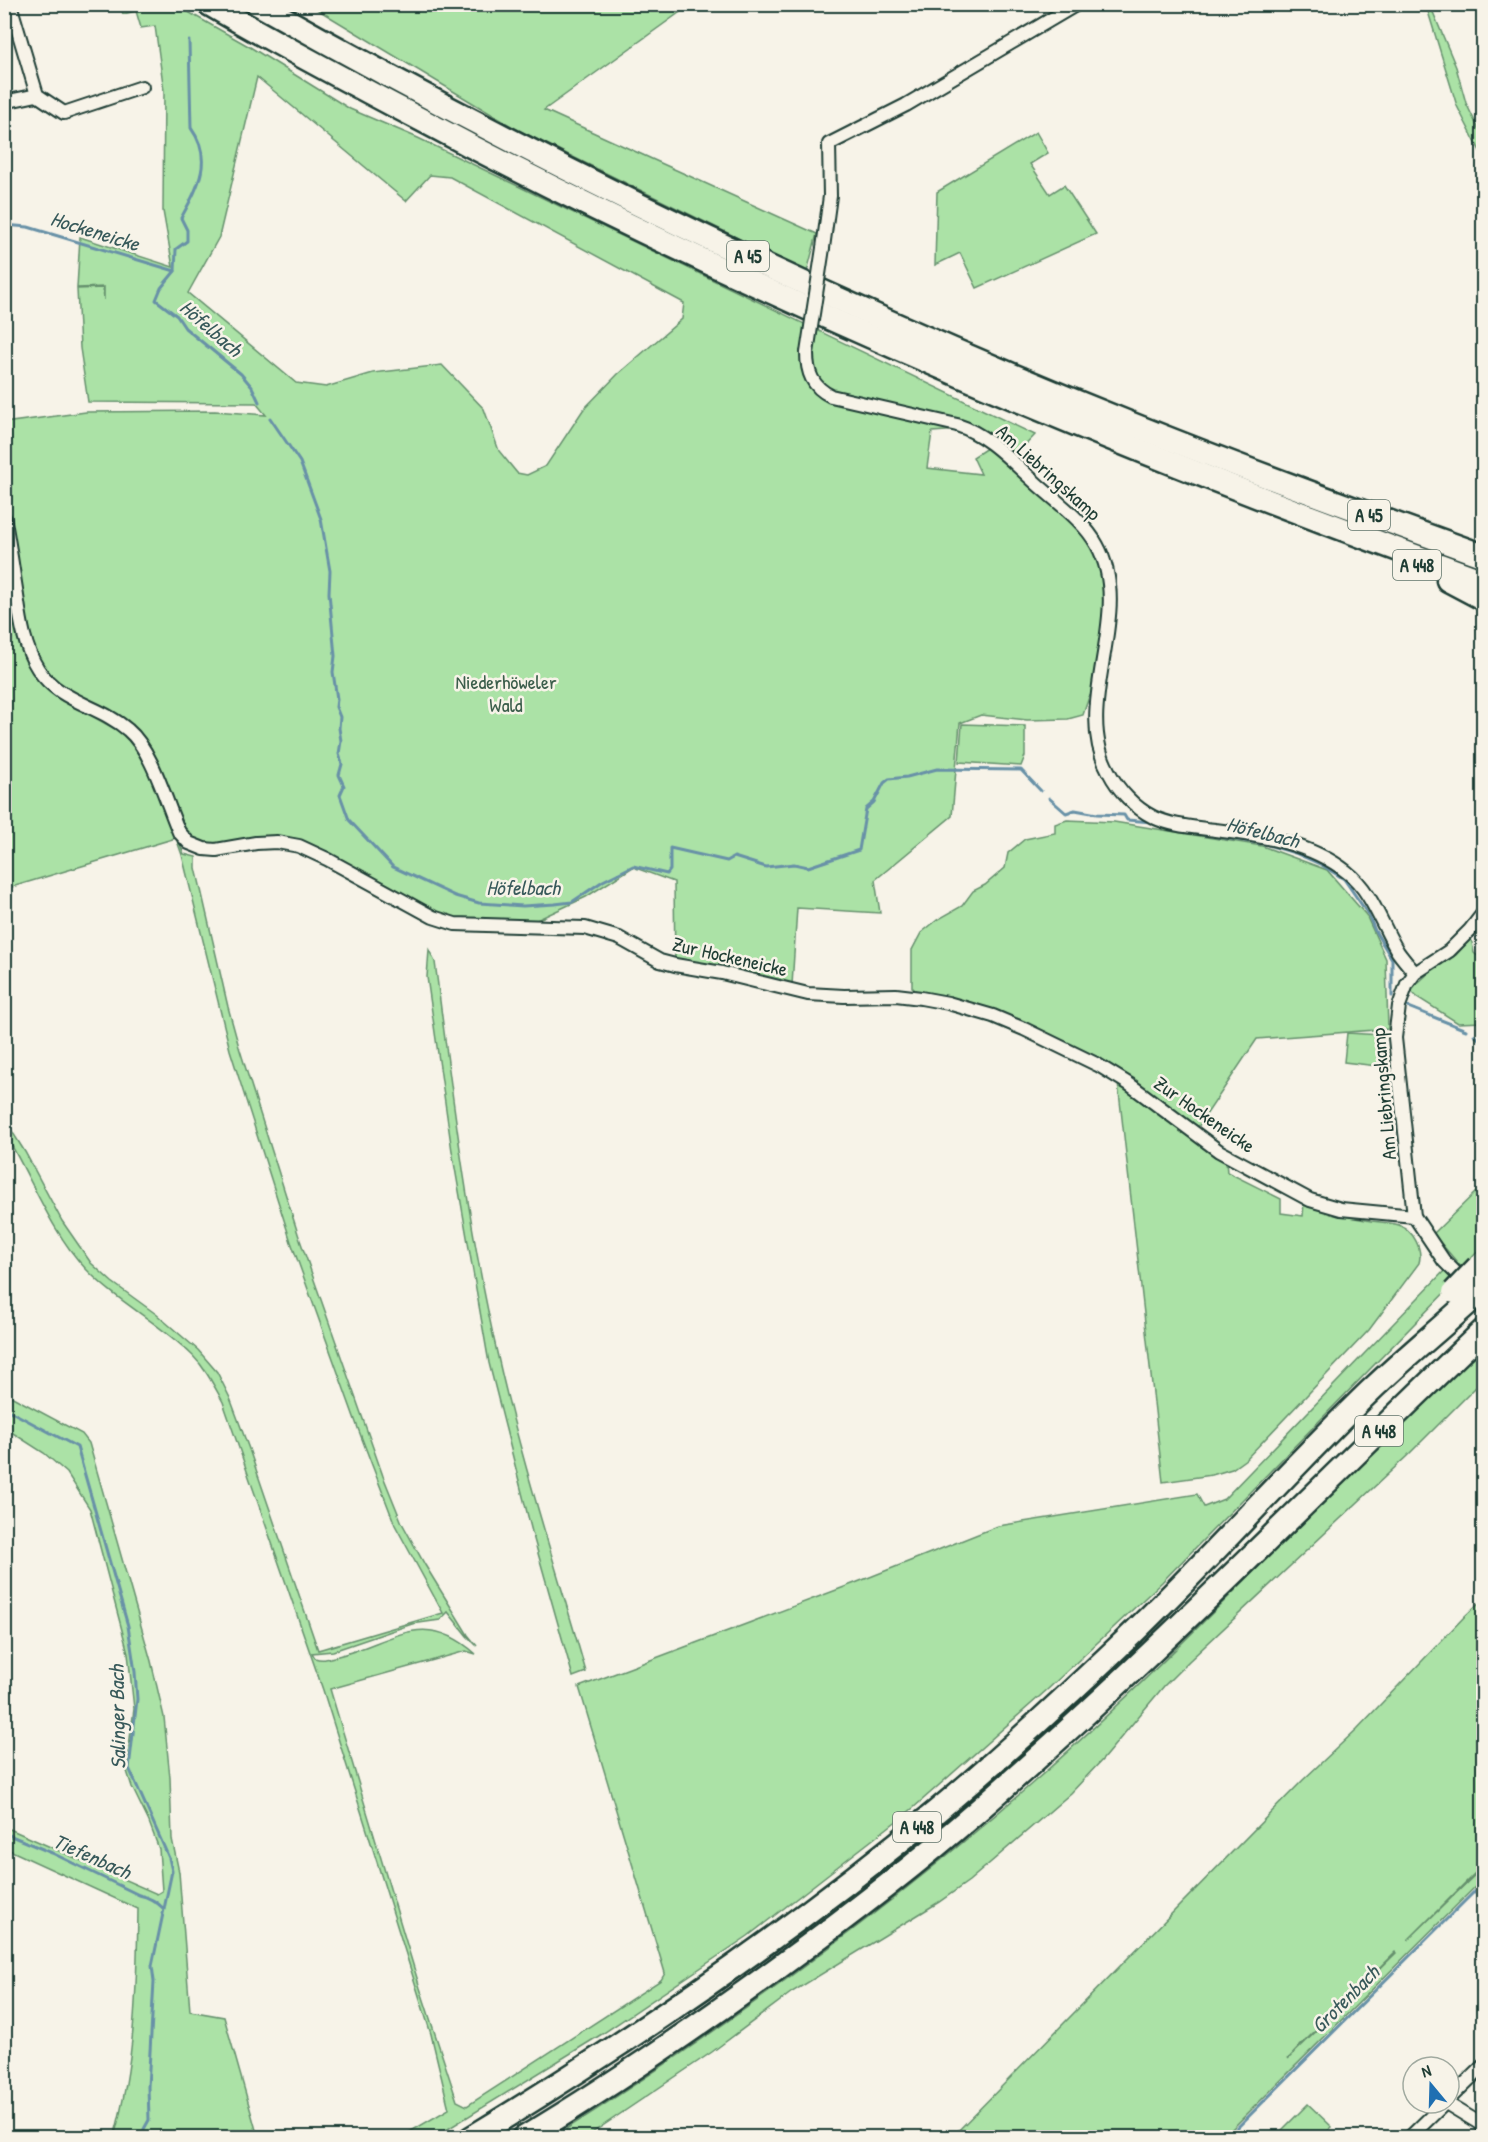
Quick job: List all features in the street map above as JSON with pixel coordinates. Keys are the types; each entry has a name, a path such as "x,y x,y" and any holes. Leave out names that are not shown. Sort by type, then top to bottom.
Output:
{"highway":[{"name":"A 45","path":"209,4 432,125 711,265 967,380 1156,458 1349,533 1484,581"},
{"name":"A 45","path":"258,4 362,62 563,167 875,315 1128,423 1484,556"},
{"name":"A 448","path":"1349,533 1484,599"},
{"name":"A 448","path":"471,2138 605,2055 706,1987 837,1890 936,1811 1144,1623 1370,1391 1468,1299 1482,1272"},
{"name":"A 448","path":"524,2138 707,2019 871,1899 965,1822 1123,1680 1484,1330"}],"street":[{"path":"10,4 38,95 64,113 142,87"},
{"name":"Am Liebringskamp","path":"1077,4 906,105 829,144 830,196 807,352 810,377 825,393 831,396 974,432 1053,498 1094,539 1105,562 1110,592 1109,615 1096,714 1098,743 1102,759 1118,786 1136,806 1151,816 1170,824 1278,840 1326,858 1347,871 1359,883 1399,953 1415,974"},
{"path":"4,102 38,95"},
{"name":"Zur Hockeneicke","path":"4,517 22,626 27,646 38,670 52,686 63,694 120,724 136,738 148,757 179,832 196,847 216,850 277,842 299,846 420,911 454,924 585,928 619,938 660,961 808,994 896,996 948,1003 1024,1029 1098,1065 1129,1084 1219,1151 1310,1200 1341,1209 1414,1216"},
{"name":"Am Liebringskamp","path":"1414,1216 1395,1038 1396,1018 1407,984 1415,974 1449,951 1484,912"},
{"path":"1414,1216 1468,1299"},
{"path":"1461,2087 1484,2065"},
{"path":"1461,2112 1484,2126"},
{"path":"1409,2138 1433,2115"}],"green space":[{"name":"Niederhöweler Wald","path":"120,5 176,5 250,47 350,109 418,138 1035,435 1013,458 975,429 932,432 927,468 981,474 973,457 987,448 1044,496 1094,549 1100,563 1103,580 1104,618 1095,690 1089,697 1083,715 1068,719 1027,720 981,715 960,723 952,816 875,880 880,913 797,908 792,985 675,965 674,882 633,867 586,897 526,925 464,925 287,843 289,837 213,846 199,843 185,833 148,746 138,730 63,689 40,666 27,634 5,495 4,423 86,412 215,411 266,415 256,403 88,402 80,348 77,289 103,288 104,300 104,287 77,288 80,237 173,267 163,211 164,91 155,26 141,28 136,11 123,14","holes":["257,77 406,201 430,175 450,177 684,303 682,319 618,374 583,410 546,466 527,475 517,473 499,451 484,409 442,365 373,373 326,387 296,383 188,293 219,237"]},
{"path":"310,5 690,5 544,110 817,234 807,272 516,129"},
{"path":"1426,5 1430,5 1456,67 1466,103 1483,138 1483,157 1457,106"},
{"path":"1036,132 1048,153 1030,164 1050,194 1064,185 1096,234 977,288 960,253 935,265 937,192"},
{"path":"4,546 21,647 32,667 56,696 131,738 148,762 184,854 196,857 196,868 239,1047 300,1240 383,1476 402,1523 425,1565 477,1646 448,1612 440,1620 412,1624 333,1651 312,1653 315,1658 329,1658 408,1632 424,1630 457,1640 476,1654 466,1651 330,1689 420,1988 457,2101 467,2106 661,1980 665,1973 579,1687 855,1583 998,1526 1197,1494 1204,1507 1224,1499 1445,1270 1456,1281 1162,1582 1048,1689 912,1809 748,1936 602,2034 435,2137 401,2137 449,2109 431,2034 323,1690 223,1402 206,1372 193,1356 167,1333 97,1280 73,1254 52,1221 5,1134 5,1120 62,1221 91,1263 198,1350 217,1372 230,1398 249,1449 318,1650 443,1613 395,1525 291,1242 230,1050 176,838 5,889"},
{"path":"962,724 1025,726 1025,756 1021,766 959,762"},
{"path":"1067,820 1114,822 1262,846 1327,870 1366,915 1386,959 1388,1029 1257,1039 1198,1127 1127,1076 1039,1029 990,1009 917,992 912,987 912,950 921,933 937,920 962,906 973,891 985,885 1005,868 1008,853 1025,839 1055,833 1055,824"},
{"path":"1471,938 1474,953 1483,960 1483,1022 1458,1023 1417,997 1410,990 1440,963 1456,955"},
{"path":"429,950 435,962 454,1111 487,1308 528,1476 586,1672 573,1677 532,1532 489,1363 452,1151 427,977"},
{"path":"1347,1033 1382,1035 1385,1067 1344,1062"},
{"path":"1118,1083 1226,1162 1227,1172 1281,1199 1281,1213 1303,1216 1304,1202 1336,1214 1396,1224 1409,1231 1420,1252 1419,1263 1369,1330 1246,1459 1232,1469 1212,1475 1163,1482"},
{"path":"1483,1185 1483,1246 1462,1268 1433,1234"},
{"path":"1483,1345 1483,1380 1406,1457 1164,1686 1103,1759 1071,1793 969,1881 939,1902 792,1992 712,2052 586,2137 552,2138 676,2057 797,1972 972,1835 1116,1707"},
{"path":"5,1393 82,1434 89,1443 151,1661 164,1717 170,1778 172,1839 179,1872 190,2011 224,2017 258,2137 114,2137 131,2053 136,1995 138,1909 5,1848 5,1827 157,1894 162,1891 159,1849 126,1768 134,1709 128,1653 90,1509 67,1473 44,1453 5,1428"},
{"path":"1483,1599 1483,1865 1408,1940 1483,1867 1483,1879 1232,2129 1234,2137 952,2137 1303,1780 1357,1729","holes":["1395,1952 1396,1953 1288,2059"]},
{"path":"1308,2104 1332,2127 1321,2137 1275,2137"}],"waterway":[{"name":"Höfelbach","path":"189,41 191,128 202,151 201,173 181,218 187,230 187,241 176,249 175,271 161,288 156,300 177,316 185,328 241,374 252,387 259,402"},
{"name":"Hockeneicke","path":"4,225 28,227 175,271"},
{"name":"Höfelbach","path":"270,418 300,462 321,519 330,571 329,593 335,656 333,672 336,707 340,717 339,754 342,764 339,775 344,786 340,795 349,820 393,867 455,896 479,903 523,906 555,904 572,902 603,881 633,866 667,874 670,870 670,848 727,861 734,857 766,867 794,864 808,867 859,850 866,809 874,802 884,783 889,779 937,769 1021,770 1041,791"},
{"name":"Höfelbach","path":"1049,798 1066,813 1075,810 1124,815 1127,820 1152,822"},
{"name":"Höfelbach","path":"1205,835 1265,844 1295,853 1322,865 1344,879 1368,914 1375,931 1392,959 1392,996"},
{"name":"Höfelbach","path":"1406,1006 1466,1030"},
{"name":"Höfelbach","path":"1474,1035 1484,1043"},
{"name":"Salinger Bach","path":"4,1408 77,1447 128,1626 137,1699 129,1768 169,1858 172,1871 152,1966 154,1981 148,2087 149,2120 144,2129 144,2138"},
{"name":"Tiefenbach","path":"4,1833 149,1898 164,1909"},
{"name":"Grotenbach","path":"1227,2138 1484,1882"}]}
